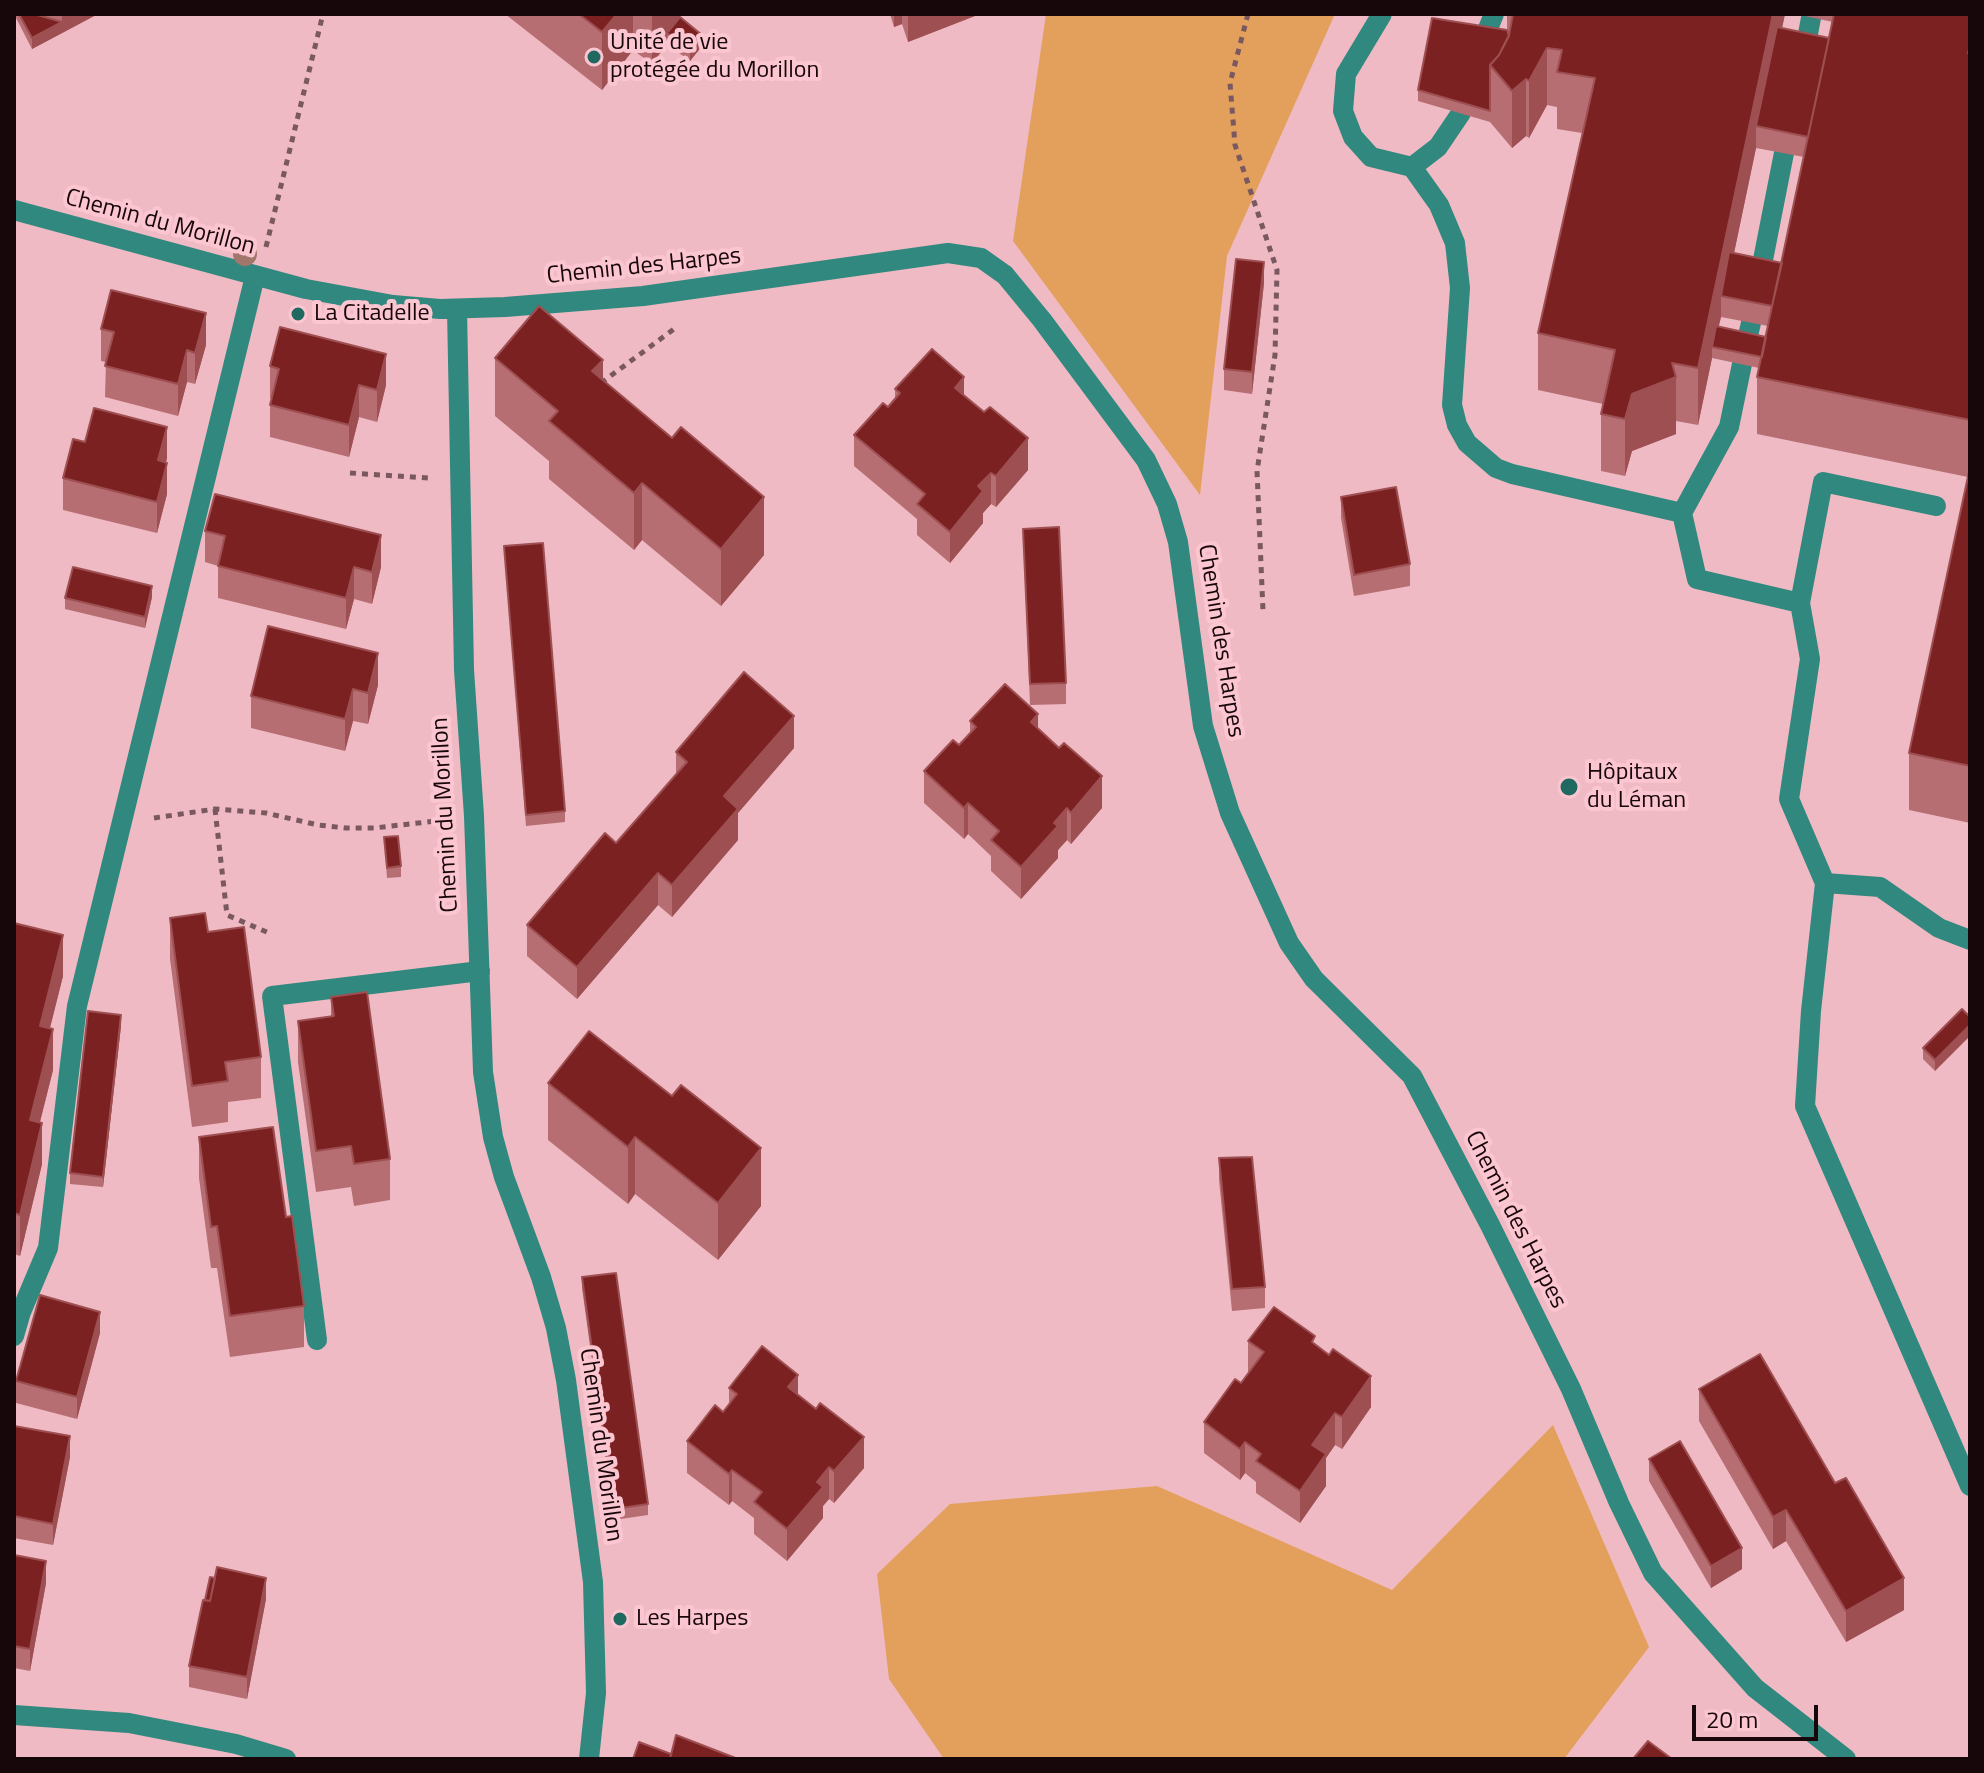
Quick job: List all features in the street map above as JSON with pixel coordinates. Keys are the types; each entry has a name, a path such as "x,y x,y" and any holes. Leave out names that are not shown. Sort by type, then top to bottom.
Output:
{"street":[{"path":"1382,14 1346,74 1343,111 1353,137 1371,157 1412,167 1439,205 1455,243 1460,288 1452,405 1457,425 1467,443 1496,468 1512,474 1682,513"},
{"path":"1485,36 1494,14"},
{"path":"1804,55 1811,18"},
{"path":"1412,167 1438,147 1461,113"},
{"path":"1759,280 1784,153"},
{"name":"Chemin du Morillon","path":"14,210 345,298 457,309 464,656 486,1105 504,1177 541,1277 556,1328 566,1380 586,1519 596,1659 589,1759"},
{"name":"Chemin des Harpes","path":"457,309 668,293 948,253 981,258 1005,275 1146,460 1167,504 1178,542 1203,726 1230,813 1289,943 1314,979 1412,1076 1564,1375 1653,1573 1755,1688 1846,1759"},
{"path":"14,1336 48,1248 74,1019 255,276"},
{"path":"1751,323 1729,427 1682,513 1697,579 1800,603"},
{"path":"1936,506 1823,482 1800,603 1810,659 1789,799 1825,883 1811,1011 1805,1106 1970,1486"},
{"path":"1825,883 1880,887 1939,928 1970,940"},
{"path":"317,1340 272,996 480,971"},
{"path":"14,1715 129,1723 236,1744 286,1759"}],"path":[{"path":"264,255 323,14"},
{"path":"1248,14 1230,83 1235,145 1277,270 1275,355 1257,471 1263,611"},
{"path":"592,390 674,329"},
{"path":"350,473 460,480"},
{"path":"119,831 165,815 215,809 266,813 346,828 374,828 474,816"},
{"path":"215,809 227,915 269,933"}],"shaded area":[{"path":"1046,14 1335,14 1227,256 1200,495 1013,241"},
{"path":"1553,1425 1649,1647 1564,1759 944,1759 889,1679 877,1574 950,1504 1157,1486 1392,1590"}],"building":[{"path":"19,14 34,14 62,22 32,38"},
{"path":"579,14 617,14 602,32"},
{"path":"1513,14 1773,14 1698,368 1672,363 1676,377 1632,394 1625,419 1601,414 1615,350 1538,333 1595,78 1557,72 1562,50 1547,48 1529,81 1526,79 1512,91 1490,65 1509,35"},
{"path":"1834,14 1970,14 1970,420 1757,377"},
{"path":"680,17 702,35 690,50 667,33"},
{"path":"1432,18 1507,30 1509,36 1490,65 1490,111 1418,90"},
{"path":"1777,27 1829,38 1808,137 1756,126"},
{"path":"1729,252 1782,263 1772,306 1721,296"},
{"path":"1236,259 1264,262 1252,372 1224,369"},
{"path":"111,290 206,313 195,353 187,350 178,384 105,366 114,332 101,329"},
{"path":"539,306 603,360 592,371 672,438 681,427 764,497 721,549 642,483 634,493 549,421 558,411 495,358"},
{"path":"1716,326 1766,337 1762,357 1712,347"},
{"path":"280,327 386,354 377,390 359,385 349,425 270,405 279,369 270,366"},
{"path":"932,349 964,377 955,388 984,412 990,407 1028,438 996,476 991,473 978,486 983,491 950,532 917,504 925,494 854,435 883,403 888,407 900,393 895,389"},
{"path":"94,408 167,427 158,460 167,463 157,502 63,478 73,439 85,442"},
{"path":"1970,467 1970,766 1909,753"},
{"path":"1396,487 1410,564 1354,575 1341,497"},
{"path":"215,494 381,535 372,572 354,567 346,598 218,566 225,536 205,531"},
{"path":"1059,527 1066,683 1030,684 1023,529"},
{"path":"543,543 565,811 526,815 504,546"},
{"path":"73,567 152,586 145,617 65,598"},
{"path":"268,626 378,653 368,693 353,689 345,719 251,696"},
{"path":"744,672 794,716 724,796 738,809 672,885 658,873 577,967 527,925 605,833 616,843 687,762 676,752"},
{"path":"1005,684 1038,714 1031,722 1059,748 1064,743 1102,776 1071,813 1067,808 1054,823 1058,826 1021,867 991,840 999,831 968,803 964,808 924,771 953,740 959,745 976,727 970,721"},
{"path":"398,836 401,866 387,868 384,837"},
{"path":"205,913 208,932 244,927 261,1057 225,1062 228,1081 192,1086 170,918"},
{"path":"14,923 63,935 40,1026 53,1029 30,1120 42,1123 20,1215 14,1213"},
{"path":"367,992 390,1159 354,1164 351,1146 316,1151 298,1021 334,1016 331,997"},
{"path":"1962,1009 1970,1017 1970,1025 1935,1060 1923,1048"},
{"path":"88,1011 121,1015 103,1177 70,1173"},
{"path":"589,1031 672,1096 681,1085 761,1148 718,1203 635,1137 628,1147 548,1083"},
{"path":"273,1127 286,1217 292,1216 304,1306 230,1316 217,1226 211,1227 199,1137"},
{"path":"1252,1157 1265,1287 1232,1289 1219,1158"},
{"path":"616,1273 648,1504 614,1509 582,1277"},
{"path":"40,1295 100,1312 77,1397 16,1381"},
{"path":"1274,1307 1315,1336 1312,1342 1329,1355 1333,1349 1371,1376 1342,1417 1335,1413 1312,1445 1326,1454 1300,1491 1256,1461 1261,1454 1245,1442 1240,1449 1204,1422 1235,1379 1241,1383 1264,1352 1248,1341"},
{"path":"762,1346 798,1375 788,1387 816,1409 820,1403 864,1437 834,1471 829,1467 817,1482 823,1487 787,1529 754,1502 762,1492 732,1470 729,1474 687,1441 715,1405 723,1412 737,1394 729,1388"},
{"path":"1760,1354 1835,1483 1846,1478 1904,1578 1846,1611 1786,1510 1773,1517 1699,1389"},
{"path":"14,1426 70,1436 53,1524 14,1516"},
{"path":"1680,1441 1742,1548 1711,1566 1649,1459"},
{"path":"14,1555 46,1561 30,1649 14,1646"},
{"path":"217,1567 266,1578 247,1677 189,1666 203,1600 210,1601"},
{"path":"210,1577 215,1578 210,1601 205,1600"},
{"path":"676,1735 738,1759 670,1759"},
{"path":"1648,1741 1672,1759 1633,1759"},
{"path":"639,1742 671,1754 670,1759 633,1759"}],"place":[{"name":"Unité de vie protégée du Morillon","path":"594,57"},
{"name":"La Citadelle","path":"298,314"},
{"name":"Hôpitaux du Léman","path":"1569,787"},
{"name":"Les Harpes","path":"620,1619"}]}
